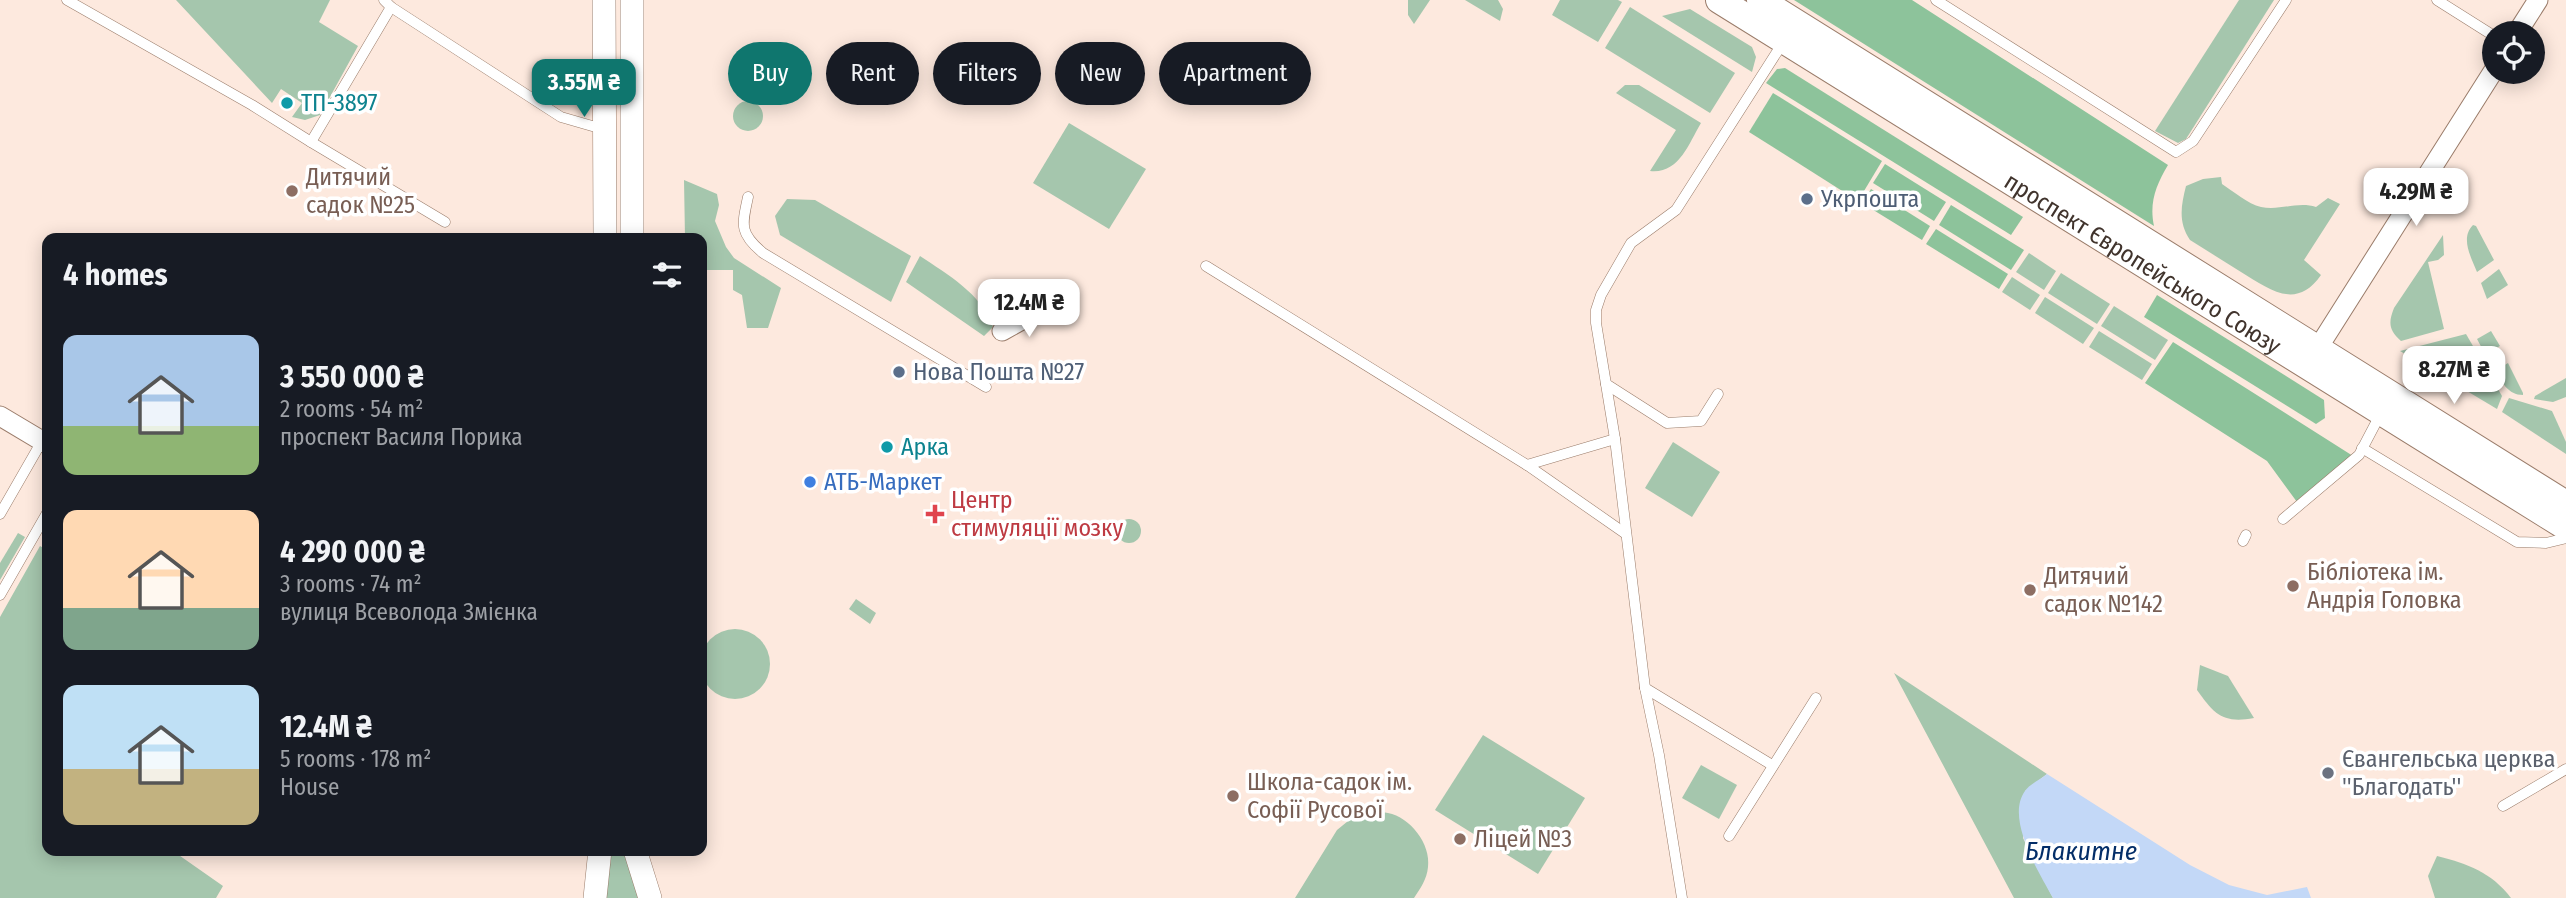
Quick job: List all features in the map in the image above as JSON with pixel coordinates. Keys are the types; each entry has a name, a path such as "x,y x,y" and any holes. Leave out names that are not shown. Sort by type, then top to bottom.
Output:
{"main road":[{"name":"проспект Європейського Союзу","path":"1718,0 2312,357 2566,504"},
{"name":"проспект Європейського Союзу","path":"1760,0 2312,357 2381,412 2566,527"}],"street":[{"path":"604,0 605,233"},
{"path":"632,0 632,233"},
{"path":"2525,21 2538,0"},
{"path":"2312,357 2485,84"},
{"path":"1002,331 1036,312"},
{"path":"0,416 42,441"},
{"path":"595,898 599,856"},
{"path":"637,856 650,898"}],"lane":[{"path":"67,0 252,105 446,222"},
{"path":"1936,0 2176,152 2193,141 2286,0"},
{"path":"2437,0 2482,28"},
{"path":"311,142 388,3 561,117 606,130"},
{"path":"1682,898 1659,755 1645,688 1615,439 1596,323 1597,310 1601,295 1631,243 1675,210 1784,41"},
{"path":"748,197 744,230 751,243 763,253 986,387"},
{"path":"1206,266 1527,465 1626,534"},
{"path":"1606,384 1667,423 1701,421 1718,394"},
{"path":"2283,519 2359,455 2381,412"},
{"path":"1527,465 1615,439"},
{"path":"0,514 42,448"},
{"path":"2362,448 2517,542 2546,543 2566,538"},
{"path":"0,595 42,522"},
{"path":"1645,688 1772,765"},
{"path":"1729,836 1816,698"},
{"path":"2503,806 2566,769"}],"green space":[{"path":"176,0 330,0 319,22 358,46 320,115 305,120 292,117 302,103 281,89 272,103"},
{"path":"1408,0 1430,0 1414,24 1408,15"},
{"path":"1465,0 1498,0 1503,9 1500,21"},
{"path":"1560,0 1622,2 1598,42 1552,15"},
{"path":"1794,0 1912,0 2168,165 2155,194 2152,210 2154,226"},
{"path":"2239,0 2274,0 2186,139 2178,143 2155,131"},
{"path":"1630,7 1735,73 1710,113 1605,48"},
{"path":"1690,9 1752,47 1756,57 1752,72 1662,16"},
{"path":"1785,68 2023,217 2011,235 1766,83 1777,69"},
{"path":"1625,85 1639,85 1701,123 1682,156 1668,168 1650,171 1676,130 1616,93"},
{"path":"1773,93 1882,161 1858,201 1749,132"},
{"path":"737,105 759,105 762,122 754,130 742,130 734,122"},
{"path":"1069,123 1146,169 1109,229 1033,183"},
{"path":"1885,164 1946,202 1934,221 1873,183"},
{"path":"2221,177 2222,184 2261,207 2316,207 2328,198 2340,204 2304,260 2321,275 2312,286 2292,294 2272,290 2190,240 2182,214 2186,186 2203,179"},
{"path":"684,180 717,194 719,205 715,221 726,247 734,258 781,288 768,328 747,328 742,295 733,290 733,270 707,270 707,233 685,233"},
{"path":"1871,189 1930,226 1922,240 1862,203"},
{"path":"787,199 815,200 911,256 891,302 780,235 775,216"},
{"path":"1951,205 2024,250 2011,270 1939,225"},
{"path":"2473,225 2494,260 2477,272 2467,242 2469,230"},
{"path":"1936,229 2008,274 1999,289 1926,244"},
{"path":"2443,235 2444,255 2438,260 2428,262 2444,329 2401,341 2391,326 2394,308"},
{"path":"2029,253 2056,271 2044,290 2016,272"},
{"path":"920,256 962,286 980,304 993,327 984,336 906,282"},
{"path":"2499,269 2508,285 2487,299 2481,283"},
{"path":"2061,273 2110,304 2097,324 2048,293"},
{"path":"2012,277 2040,295 2030,310 2002,292"},
{"path":"2157,295 2324,400 2325,418 2316,424 2144,317"},
{"path":"2045,297 2094,328 2083,344 2035,313"},
{"path":"2114,306 2168,340 2155,360 2101,326"},
{"path":"2099,331 2152,364 2142,380 2089,347"},
{"path":"2491,331 2500,346 2485,354 2477,339"},
{"path":"2466,334 2502,396 2497,409 2400,351"},
{"path":"2173,342 2353,456 2297,502 2267,461 2145,383"},
{"path":"2508,363 2523,395 2509,390 2495,371"},
{"path":"2566,378 2566,397 2553,402 2534,399 2535,396"},
{"path":"2509,398 2552,411 2566,442 2566,454 2502,412"},
{"path":"1673,442 1720,472 1692,517 1645,488"},
{"path":"1129,519 1138,522 1141,531 1138,540 1129,543 1120,540 1117,531 1120,522"},
{"path":"18,533 25,537 0,580 0,563"},
{"path":"40,546 42,547 42,856 180,856 223,886 216,898 0,898 0,617"},
{"path":"856,599 876,613 870,624 849,609"},
{"path":"721,631 749,631 760,639 770,657 768,678 760,689 749,697 728,699 721,697 707,685 707,643"},
{"path":"2200,665 2228,676 2254,718 2234,720 2214,711 2197,690"},
{"path":"1894,673 2047,774 2025,791 2023,838 2053,898 2014,898"},
{"path":"1483,735 1585,798 1538,874 1435,810"},
{"path":"1701,765 1737,785 1719,819 1682,798"},
{"path":"1386,813 1404,820 1422,841 1428,858 1427,871 1414,898 1295,898 1337,830 1353,817"},
{"path":"611,856 627,856 640,898 605,898"},
{"path":"2437,856 2459,862 2487,875 2511,898 2435,898 2428,876"}],"water":[{"name":"Блакитне","path":"2047,774 2190,865 2229,885 2267,895 2307,887 2311,898 2053,898 2026,845 2019,816 2020,802 2025,791"}],"place":[{"name":"ТП-3897","path":"287,103"},
{"name":"Дитячий садок №25","path":"292,191"},
{"name":"Укрпошта","path":"1807,199"},
{"name":"Нова Пошта №27","path":"899,372"},
{"name":"Арка","path":"887,447"},
{"name":"АТБ-Маркет","path":"810,482"},
{"name":"Центр стимуляції мозку","path":"935,514"},
{"name":"Бібліотека ім. Андрія Головка","path":"2293,586"},
{"name":"Дитячий садок №142","path":"2030,590"},
{"name":"Євангельська церква ''Благодать''","path":"2328,773"},
{"name":"Школа-садок ім. Софії Русової","path":"1233,796"},
{"name":"Ліцей №3","path":"1460,839"}]}
